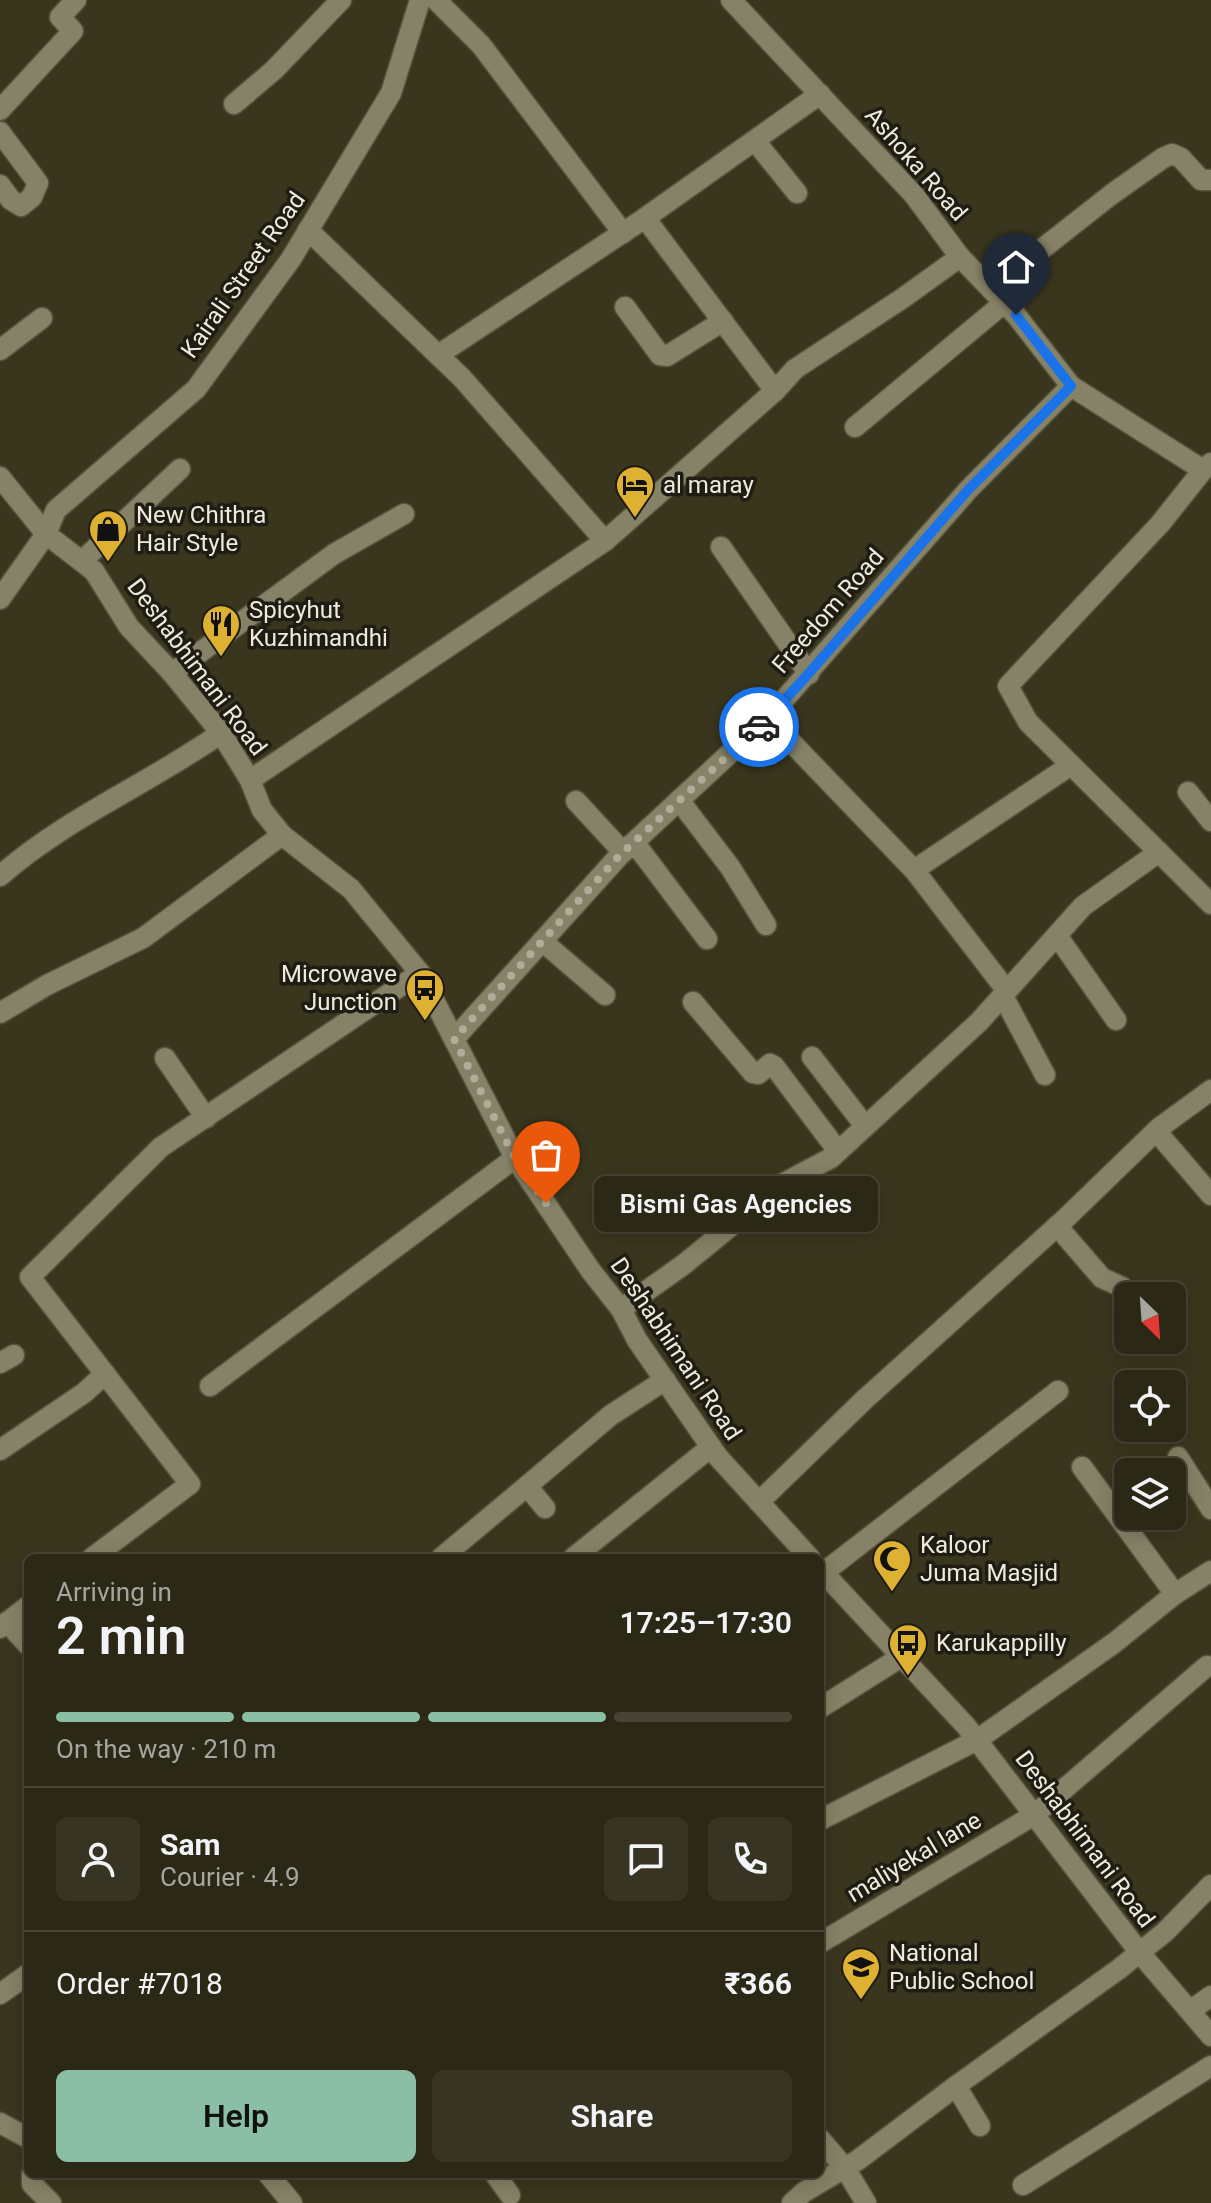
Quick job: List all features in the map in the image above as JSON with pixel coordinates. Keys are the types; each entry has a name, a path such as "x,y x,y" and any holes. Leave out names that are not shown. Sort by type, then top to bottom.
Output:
{"street":[{"path":"0,110 73,31 60,17 76,0"},
{"path":"234,104 285,60 341,0"},
{"name":"Kairali Street Road","path":"0,599 46,534 56,510 196,389 291,259 391,93 420,0"},
{"path":"436,0 481,45 623,233"},
{"name":"Ashoka Road","path":"731,0 914,195 960,257 998,296 1071,386 1207,467"},
{"path":"438,355 645,218 820,94"},
{"path":"0,132 38,183 32,197 21,206 11,200 0,185"},
{"path":"755,141 797,193"},
{"path":"855,427 1112,194 1163,158 1172,154 1181,158 1201,180 1211,180"},
{"path":"645,218 775,391"},
{"path":"308,230 462,378 605,541"},
{"path":"250,780 605,541 775,391 795,369 960,257"},
{"path":"625,307 660,355 667,356 723,321"},
{"path":"0,350 42,318"},
{"name":"Freedom Road","path":"454,1039 626,849 768,718 968,490 1071,386"},
{"path":"1207,467 1160,524 1008,686 1028,722 1211,904"},
{"path":"82,561 180,469"},
{"name":"Deshabhimani Road","path":"0,477 46,534 94,571 129,627 221,733 250,780 262,810 282,835 351,889 420,973 515,1158 591,1271 621,1309 637,1340 711,1447 804,1554"},
{"path":"172,673 334,554 404,514"},
{"path":"721,547 809,674"},
{"path":"768,718 914,870 1005,994 1045,1075"},
{"path":"0,876 55,833 221,733"},
{"path":"914,870 1071,765"},
{"path":"1188,792 1211,821"},
{"path":"679,800 730,867 766,925"},
{"path":"576,801 626,849 640,850 707,939"},
{"path":"0,1013 47,985 143,938 282,835"},
{"path":"621,1309 683,1265 784,1183 831,1158 979,1022 1083,906 1159,852"},
{"path":"1058,937 1116,1020"},
{"path":"542,941 605,995"},
{"path":"97,1554 190,1484 30,1277 161,1147 420,973"},
{"path":"693,1002 753,1073 758,1074 770,1064 774,1066 838,1151"},
{"path":"812,1057 865,1126"},
{"path":"165,1058 206,1118"},
{"path":"759,1502 864,1400 1057,1226 1156,1131 1211,1090"},
{"path":"1156,1131 1211,1195"},
{"path":"210,1386 515,1158"},
{"path":"1057,1226 1102,1278 1114,1283"},
{"path":"0,1450 84,1393 105,1374"},
{"path":"446,1554 611,1415 665,1380"},
{"path":"824,1555 1058,1391"},
{"path":"578,1554 711,1447"},
{"path":"1178,1457 1211,1509"},
{"path":"1082,1467 1175,1594"},
{"path":"527,1486 545,1508"},
{"path":"824,1818 977,1740 1114,1643 1175,1594 1211,1571"},
{"name":"Deshabhimani Road","path":"824,1576 977,1740 1140,1953 1211,2036"},
{"path":"24,1609 4,1625 24,1642"},
{"path":"824,1705 901,1657"},
{"name":"maliyekal lane","path":"824,1941 1034,1815 1207,1666"},
{"path":"792,2203 804,2192 845,2168 1140,1953 1211,1885"},
{"path":"0,1994 24,1977"},
{"path":"1190,2011 1211,1996"},
{"path":"1023,2185 1211,2066"},
{"path":"956,2086 980,2126"},
{"path":"0,2123 24,2136"},
{"path":"824,2144 845,2168 866,2203"},
{"path":"32,2178 32,2184 51,2203"},
{"path":"271,2178 292,2203"},
{"path":"498,2178 510,2195"}],"way so far":[{"path":"546,1203 515,1158 454,1039 619,856 759,727"}],"place":[{"name":"al maray","path":"635,519"},
{"name":"New Chithra Hair Style","path":"108,563"},
{"name":"Spicyhut Kuzhimandhi","path":"221,658"},
{"name":"Microwave Junction","path":"425,1022"},
{"name":"Bismi Gas Agencies","path":"546,1203"},
{"name":"Kaloor Juma Masjid","path":"892,1593"},
{"name":"Karukappilly","path":"908,1677"},
{"name":"National Public School","path":"861,2001"}],"route":[{"path":"759,727 968,490 1071,386 1016,315"}]}
